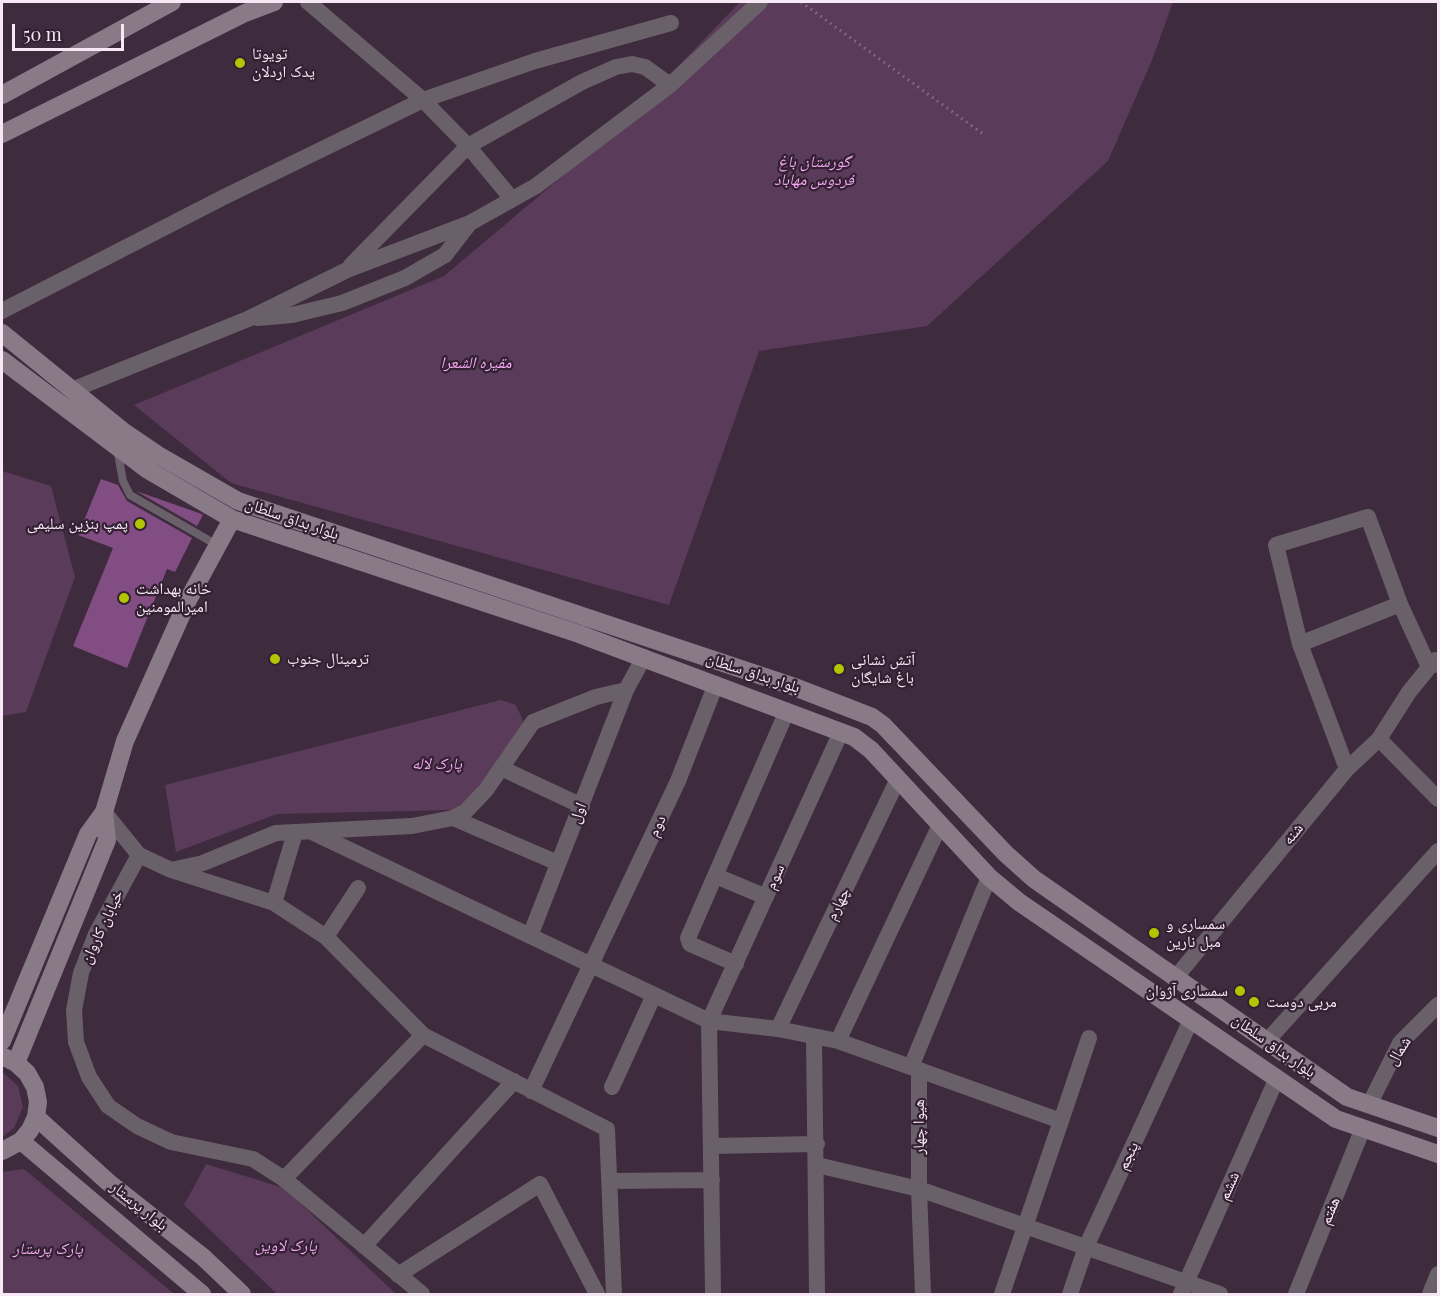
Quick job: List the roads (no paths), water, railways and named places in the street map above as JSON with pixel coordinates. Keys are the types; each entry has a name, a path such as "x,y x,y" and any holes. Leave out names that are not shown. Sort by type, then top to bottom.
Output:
{"main road":[{"path":"2,95 172,2"},
{"path":"2,134 242,7 274,2"},
{"name":"بلوار بداق سلطان","path":"2,333 158,455 238,501 812,692 859,710 883,725 1021,868 1347,1097 1438,1128"},
{"name":"بلوار بداق سلطان","path":"2,360 148,470 232,519 644,657 862,742 989,877 1019,902 1336,1119 1438,1154"},
{"path":"2,1041 88,834 104,812 125,741 188,600 232,519"},
{"path":"778,681 786,688 787,699 782,705 787,711 797,710 797,701 803,694 812,692"},
{"path":"2,1151 21,1141 36,1117 38,1102 35,1087 27,1073 9,1060 107,840 104,812"},
{"path":"88,834 107,840"},
{"name":"بلوار پرستار","path":"36,1117 108,1182 203,1257 242,1294"},
{"name":"بلوار پرستار","path":"21,1141 202,1294"}],"street":[{"path":"308,2 423,100 468,146 512,199"},
{"path":"72,390 248,319 347,270 470,223 536,186 669,85 760,2"},
{"path":"2,311 235,192 423,100 535,61 671,23"},
{"path":"347,270 468,146 582,82 616,67 632,64 645,67 669,85"},
{"path":"248,319 291,315 342,303 405,278 445,255 470,223"},
{"path":"1347,769 1300,644 1276,545 1368,517 1400,604 1435,662"},
{"path":"1300,644 1400,604"},
{"name":"اول","path":"530,936 626,690 644,657"},
{"name":"شنه","path":"1176,977 1347,769 1379,739 1409,692 1435,662"},
{"name":"دوم","path":"531,1091 678,781 716,684"},
{"path":"171,870 203,863 276,833 314,833 412,826 453,818 466,811 486,790 533,722 596,697 626,690"},
{"path":"736,964 688,942 787,711"},
{"name":"سوم","path":"709,1021 841,732"},
{"path":"1379,739 1438,799"},
{"path":"501,768 582,806"},
{"name":"چهارم","path":"778,1029 898,779"},
{"path":"104,812 139,855 171,870 274,903 326,937 423,1035 607,1129 614,1294"},
{"path":"453,818 558,863"},
{"path":"838,1041 940,825"},
{"path":"274,903 295,833"},
{"path":"314,833 709,1021 778,1029 838,1041 1061,1122"},
{"path":"1267,1041 1438,850"},
{"name":"خیابان کاروان","path":"139,855 96,934 81,973 74,1010 76,1042 89,1077 108,1106 137,1126 171,1142 253,1160 284,1179 422,1294"},
{"path":"716,876 766,897"},
{"path":"915,1068 989,877"},
{"path":"326,937 358,888"},
{"path":"612,1088 654,995"},
{"name":"شمال","path":"1369,1105 1401,1043 1438,1005"},
{"name":"پنجم","path":"1070,1294 1086,1247 1191,1020"},
{"path":"709,1021 714,1294"},
{"path":"284,1179 423,1035"},
{"path":"814,1036 817,1294"},
{"path":"1002,1294 1089,1038"},
{"name":"هیوا چهار","path":"915,1068 923,1294"},
{"name":"ششم","path":"1184,1288 1277,1078"},
{"path":"364,1246 514,1082"},
{"name":"هفتم","path":"1296,1294 1363,1128"},
{"path":"711,1146 816,1143"},
{"path":"817,1165 919,1189 1086,1247 1184,1288 1220,1294"},
{"path":"610,1181 712,1179"},
{"path":"399,1275 540,1184 597,1294"},
{"path":"1430,1294 1438,1274"}],"lane":[{"path":"117,448 123,481 130,495 217,544"}],"place":[{"name":"تویوتا یدک اردلان","path":"240,63"},
{"name":"پمپ بنزین سلیمی","path":"140,524"},
{"name":"خانه بهداشت امیرالمومنین","path":"124,598"},
{"name":"ترمینال جنوب","path":"275,659"},
{"name":"آتش نشانی باغ شایگان","path":"839,669"},
{"name":"سمساری و مبل نارین","path":"1154,933"},
{"name":"سمساری آژوان","path":"1240,991"},
{"name":"مربی دوست","path":"1254,1002"}],"park label":[{"name":"گورستان باغ فردوس مهاباد","path":"814,171"},
{"name":"مقیره الشعرا","path":"476,363"},
{"name":"پارک لاله","path":"437,764"},
{"name":"پارک لاوین","path":"286,1246"},
{"name":"پارک پرستار","path":"48,1249"}]}
